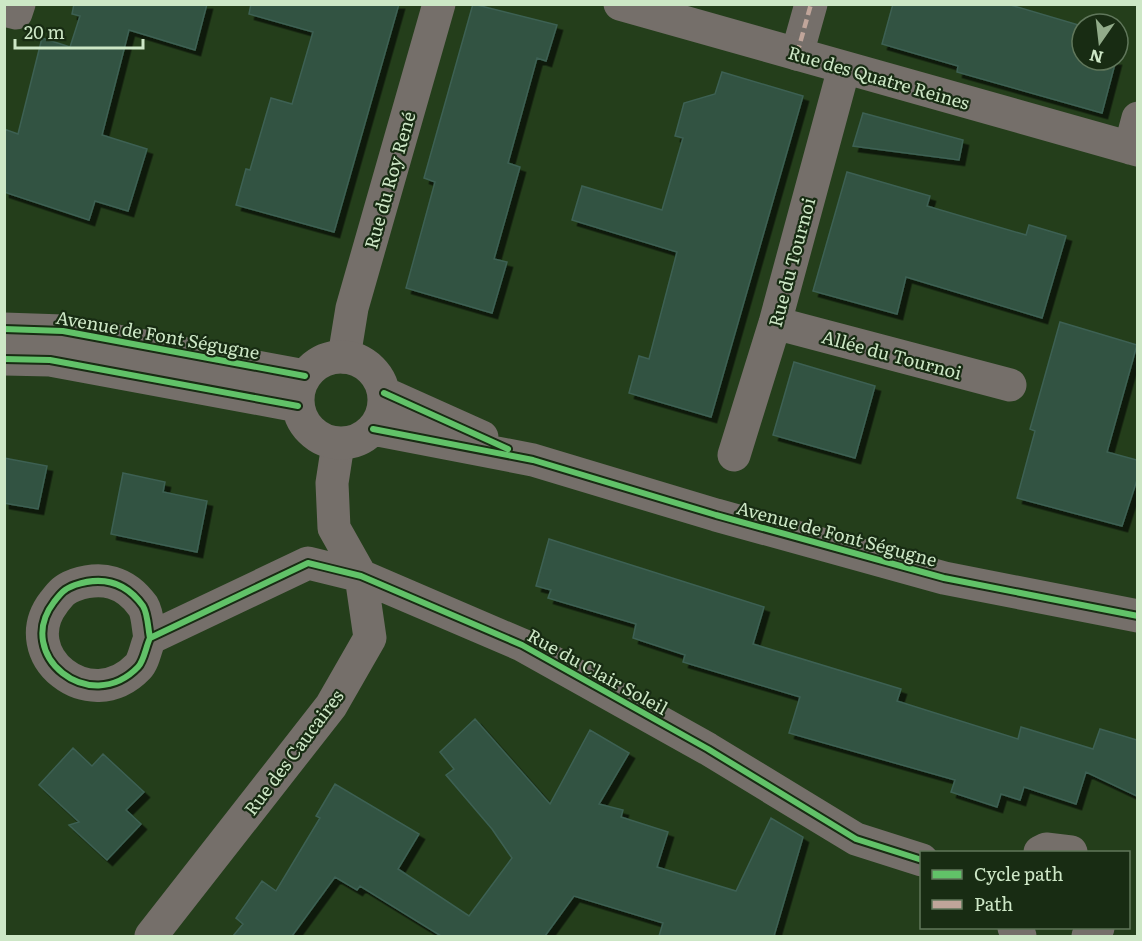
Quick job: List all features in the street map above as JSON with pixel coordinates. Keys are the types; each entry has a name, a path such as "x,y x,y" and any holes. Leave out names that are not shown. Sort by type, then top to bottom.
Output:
{"street":[{"path":"4,10 16,13 19,4"},
{"name":"Rue du Roy René","path":"344,357 352,308 439,4"},
{"name":"Rue des Quatre Reines","path":"620,4 844,69 1135,138"},
{"path":"797,54 811,4"},
{"name":"Rue du Tournoi","path":"734,455 775,323 844,69"},
{"name":"Allée du Tournoi","path":"775,323 1010,385"},
{"name":"Avenue de Font Ségugne","path":"4,329 63,331 302,391"},
{"path":"344,357 358,360 371,368 380,380 384,393 384,406 374,429 357,440 338,444 324,440 312,432 303,420 302,391 315,365 329,358 344,357"},
{"path":"4,359 50,360 302,391"},
{"name":"Avenue de Font Ségugne","path":"384,393 533,460"},
{"name":"Avenue de Font Ségugne","path":"374,429 533,460 716,515 944,578 1137,616"},
{"name":"Rue des Caucaires","path":"151,936 332,706 370,638 361,576 334,528 332,483 338,444"},
{"name":"Rue du Clair Soleil","path":"150,638 308,563 361,576 522,645 708,749 856,839 920,860"},
{"path":"1042,851 1046,849 1063,851"}],"building":[{"path":"74,4 207,4 195,50 129,30 102,135 147,149 128,211 95,201 89,220 4,192 4,129 18,134 42,38 70,47 80,16 72,14"},
{"path":"251,4 399,4 334,232 236,205 246,169 250,170 271,98 292,104 313,32 249,14"},
{"path":"473,4 557,25 546,61 537,58 508,163 520,167 494,259 507,262 492,313 406,288 435,182 424,178"},
{"path":"893,4 1007,4 1070,22 1070,72 1113,72 1102,113 957,72 958,66 882,44"},
{"path":"722,72 803,96 711,417 629,393 639,356 649,359 677,252 572,220 582,186 662,210 683,138 675,136 684,103 715,94"},
{"path":"863,113 963,140 959,160 853,146"},
{"path":"847,172 930,196 927,206 1026,235 1029,225 1066,236 1042,318 906,277 897,314 813,291"},
{"path":"1060,322 1137,345 1107,452 1137,460 1137,480 1122,526 1017,498 1035,431 1030,429"},
{"path":"794,362 875,386 855,458 773,435"},
{"path":"4,458 47,466 38,509 4,503"},
{"path":"123,473 165,482 163,492 207,501 197,552 111,534"},
{"path":"549,539 764,607 753,644 901,689 897,701 1018,739 1021,727 1093,749 1100,729 1137,740 1137,796 1086,772 1076,804 1024,787 1020,800 1001,794 997,807 951,792 955,780 789,733 800,697 683,662 685,655 633,638 636,624 548,598 551,590 536,586"},
{"path":"475,719 550,804 590,730 629,753 599,804 623,810 621,817 668,832 657,867 736,891 771,818 803,837 774,936 659,936 663,923 574,896 545,936 441,936 360,886 357,890 335,877 292,936 233,936 243,924 236,918 262,881 276,891 320,818 316,816 335,784 419,834 398,869 469,916 512,858 492,829 446,775 454,769 440,752"},
{"path":"73,748 92,766 103,754 144,792 126,810 141,824 107,860 69,825 79,822 39,785"}],"marked path":[{"path":"797,54 811,4"}],"cycle path":[{"path":"4,329 63,331 305,376"},
{"path":"4,359 50,360 298,406"},
{"path":"384,393 508,449"},
{"path":"373,429 533,460 716,515 944,578 1138,616"},
{"path":"150,638 308,563 361,576 522,645 708,749 856,839 920,859"},
{"path":"104,581 129,591 143,606 150,638 138,667 119,681 99,685 80,682 63,673 50,659 43,642 44,622 54,602 65,590 85,582 104,581"}]}
